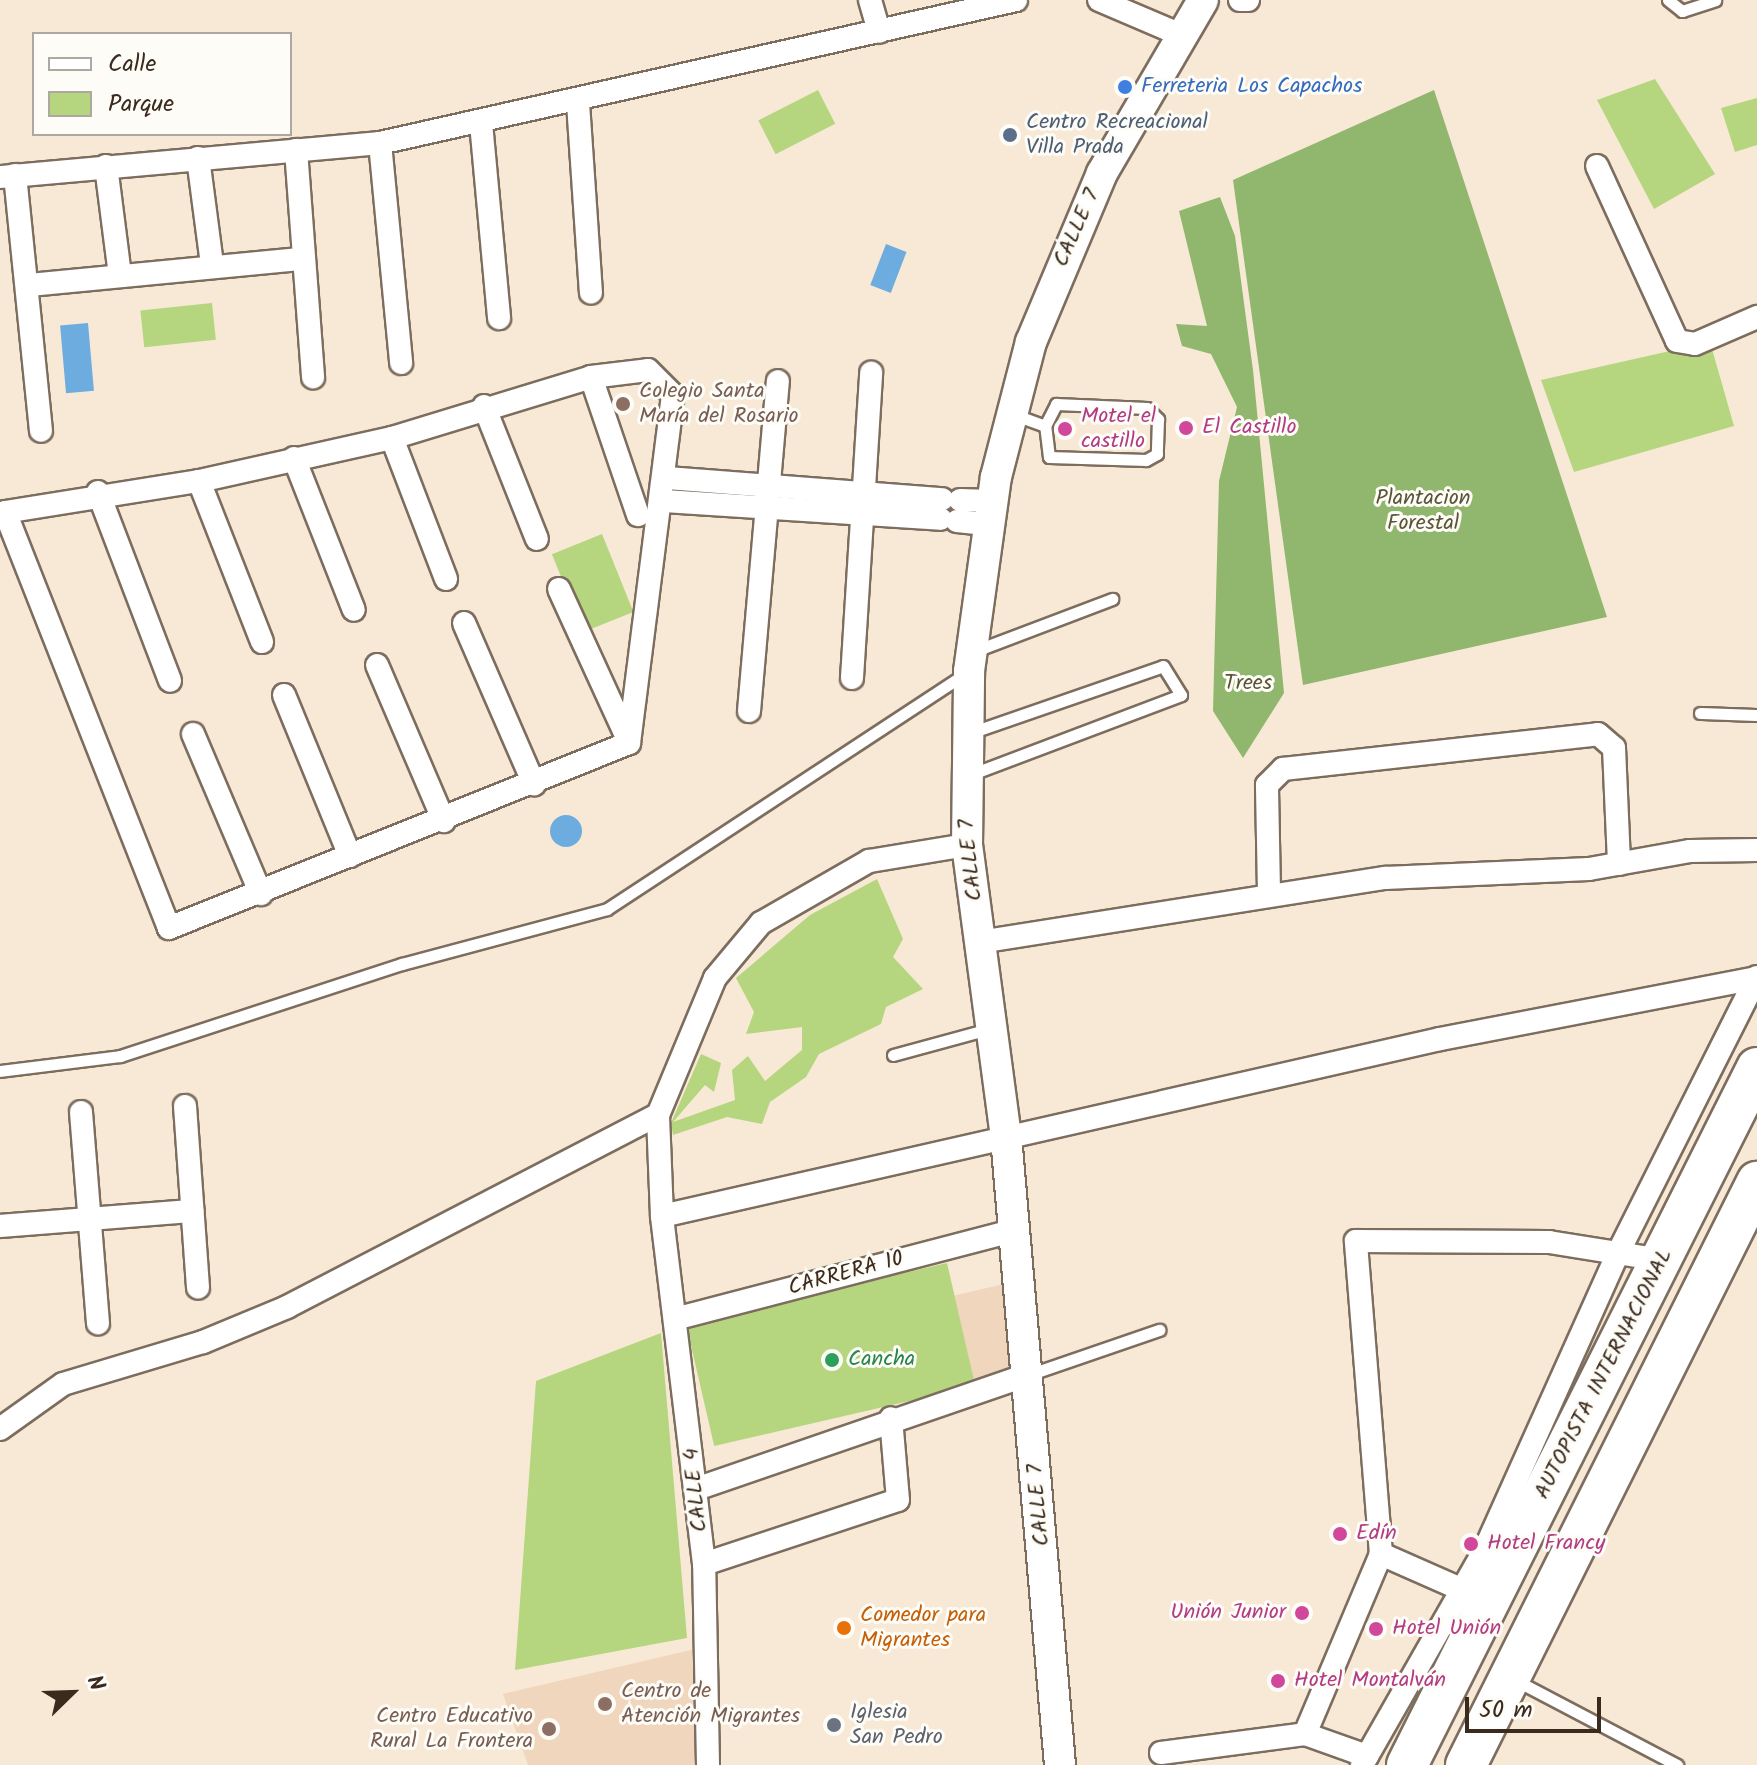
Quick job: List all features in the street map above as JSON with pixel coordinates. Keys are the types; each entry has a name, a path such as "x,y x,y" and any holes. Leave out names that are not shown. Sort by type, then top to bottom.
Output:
{"highway":[{"name":"AUTOPISTA INTERNACIONAL","path":"1407,1765 1476,1596 1661,1260 1757,1068"},
{"path":"1466,1765 1757,1182"}],"street":[{"path":"870,0 879,32"},
{"path":"41,431 30,285 8,176 380,143 578,103 1016,0"},
{"path":"1099,0 1181,35"},
{"name":"CALLE 7","path":"1060,1765 1006,1137 967,845 966,735 970,662 990,513 1011,413 1074,231 1203,0"},
{"path":"1240,0 1248,0"},
{"path":"578,103 591,293"},
{"path":"481,123 499,318"},
{"path":"380,143 401,363"},
{"path":"296,150 313,377"},
{"path":"198,158 212,264"},
{"path":"106,166 120,276"},
{"path":"1597,166 1677,341 1695,344 1757,317"},
{"path":"30,285 212,264 302,259"},
{"path":"648,370 670,388 667,478 629,743 444,821 169,928 5,520 10,509 98,492 199,481 392,438 484,406 591,377 648,370"},
{"path":"852,678 871,373"},
{"path":"591,377 638,515"},
{"path":"749,711 778,381"},
{"path":"484,406 537,539"},
{"path":"392,438 446,579"},
{"path":"294,458 354,610"},
{"path":"667,478 768,497"},
{"path":"199,481 262,642"},
{"path":"98,492 170,681"},
{"path":"664,501 768,497 990,513"},
{"path":"559,589 629,743"},
{"path":"464,623 534,784"},
{"path":"377,665 444,821"},
{"path":"284,695 350,856"},
{"path":"193,734 261,894"},
{"path":"1269,892 1267,785 1283,769 1598,734 1614,748 1619,864"},
{"path":"0,1429 63,1384 203,1342 287,1307 658,1115 715,978 761,923 869,861 967,845"},
{"path":"977,923 1269,892 1619,864 1690,851 1757,850"},
{"path":"662,1216 1440,1039 1755,978"},
{"path":"1161,1753 1305,1734 1364,1761 1476,1596 1618,1253 1755,978"},
{"path":"185,1106 198,1288"},
{"path":"81,1112 98,1323"},
{"name":"CALLE 4","path":"658,1115 662,1216 678,1318 704,1564 708,1765"},
{"path":"0,1226 192,1211"},
{"name":"CARRERA 10","path":"678,1318 1015,1230"},
{"path":"1305,1734 1381,1554 1356,1241 1549,1242 1661,1260"},
{"path":"696,1489 891,1418 1028,1375"},
{"path":"704,1564 898,1500 891,1418"},
{"path":"1381,1554 1476,1596"}],"lane":[{"path":"1668,0 1682,11 1715,0"},
{"path":"1056,404 1147,408 1158,419 1157,454 1049,457 1045,426 1056,404"},
{"path":"1011,413 1045,426"},
{"path":"0,1071 120,1056 402,964 607,909 970,662 1112,599"},
{"path":"966,735 1163,666 1181,695 966,776"},
{"path":"1700,713 1757,715"},
{"path":"893,1055 991,1028"},
{"path":"1028,1375 1159,1330"},
{"path":"1510,1677 1677,1765"}],"shaded area":[{"path":"1004,1284 1025,1374 975,1385 954,1295"},
{"name":"Centro de Atención Migrantes","path":"695,1649 703,1715 698,1765 528,1765 503,1694"}],"green space":[{"path":"1655,79 1715,174 1654,209 1597,100"},
{"path":"818,90 835,124 776,154 758,120"},
{"name":"Plantacion Forestal","path":"1434,90 1607,617 1303,685 1233,180"},
{"path":"1757,98 1757,145 1735,152 1721,108"},
{"name":"Trees","path":"1220,197 1235,236 1253,370 1284,693 1243,758 1213,711 1219,481 1237,407 1211,354 1182,346 1176,324 1207,326 1179,211"},
{"path":"212,303 216,340 144,347 140,311"},
{"path":"1710,342 1734,426 1574,472 1541,380"},
{"path":"602,534 633,612 583,632 552,554"},
{"path":"877,879 903,939 893,957 923,989 886,1007 881,1024 819,1054 806,1077 770,1102 762,1124 727,1117 673,1135 671,1123 701,1054 721,1063 714,1092 705,1085 673,1122 735,1100 732,1070 748,1056 765,1081 802,1050 802,1027 746,1034 754,1012 736,978 810,915"},
{"name":"Cancha","path":"947,1263 975,1386 714,1446 686,1323"},
{"path":"661,1333 687,1638 515,1670 536,1381"}],"water":[{"path":"886,244 907,252 891,293 870,285"},
{"path":"88,323 94,391 66,393 60,325"},
{"path":"566,815 577,820 582,831 577,842 566,847 555,842 550,831 555,820"}],"place":[{"name":"Ferreteria Los Capachos","path":"1125,87"},
{"name":"Centro Recreacional Villa Prada","path":"1010,135"},
{"name":"Colegio Santa María del Rosario","path":"623,404"},
{"name":"El Castillo","path":"1186,428"},
{"name":"Motel el castillo","path":"1065,429"},
{"name":"Cancha","path":"832,1360"},
{"name":"Edín","path":"1340,1534"},
{"name":"Hotel Francy","path":"1471,1544"},
{"name":"Unión Junior","path":"1302,1613"},
{"name":"Comedor para Migrantes","path":"844,1628"},
{"name":"Hotel Unión","path":"1376,1629"},
{"name":"Hotel Montalván","path":"1278,1681"},
{"name":"Centro de Atención Migrantes","path":"605,1704"},
{"name":"Iglesia San Pedro","path":"834,1725"},
{"name":"Centro Educativo Rural La Frontera","path":"549,1729"}]}
